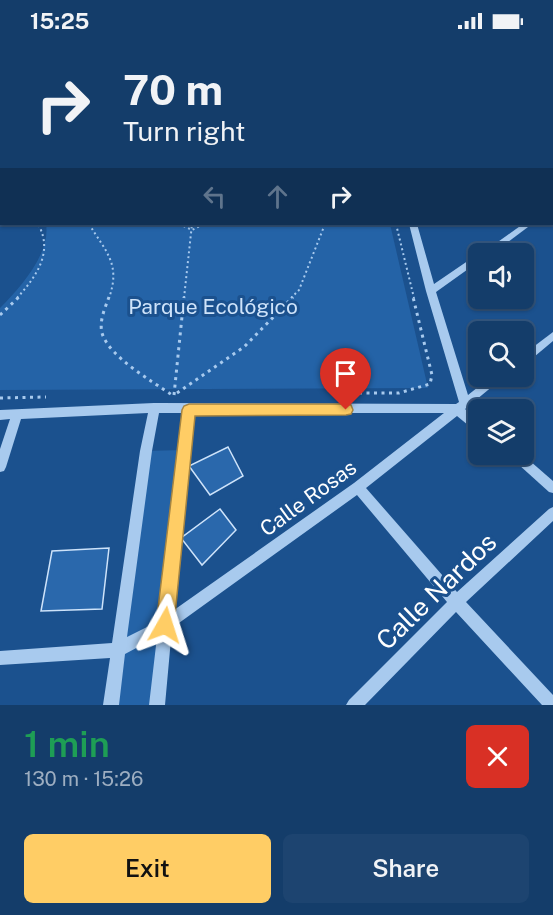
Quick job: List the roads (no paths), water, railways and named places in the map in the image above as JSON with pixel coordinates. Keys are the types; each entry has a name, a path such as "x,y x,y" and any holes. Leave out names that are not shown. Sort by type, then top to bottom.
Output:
{"street":[{"path":"413,225 461,406 468,415"},
{"path":"501,243 527,225"},
{"path":"431,291 468,265"},
{"path":"534,350 553,336"},
{"name":"Calle Rosas","path":"118,650 165,625 358,487 486,387"},
{"path":"0,415 154,408 189,410 461,406"},
{"path":"111,705 154,408"},
{"path":"157,705 189,410"},
{"path":"0,467 17,414"},
{"path":"526,465 553,488"},
{"path":"358,487 456,602 552,705"},
{"name":"Calle Nardos","path":"354,705 456,602 553,513"},
{"path":"0,658 118,650"}],"park label":[{"name":"Parque Ecológico","path":"213,306"}]}
